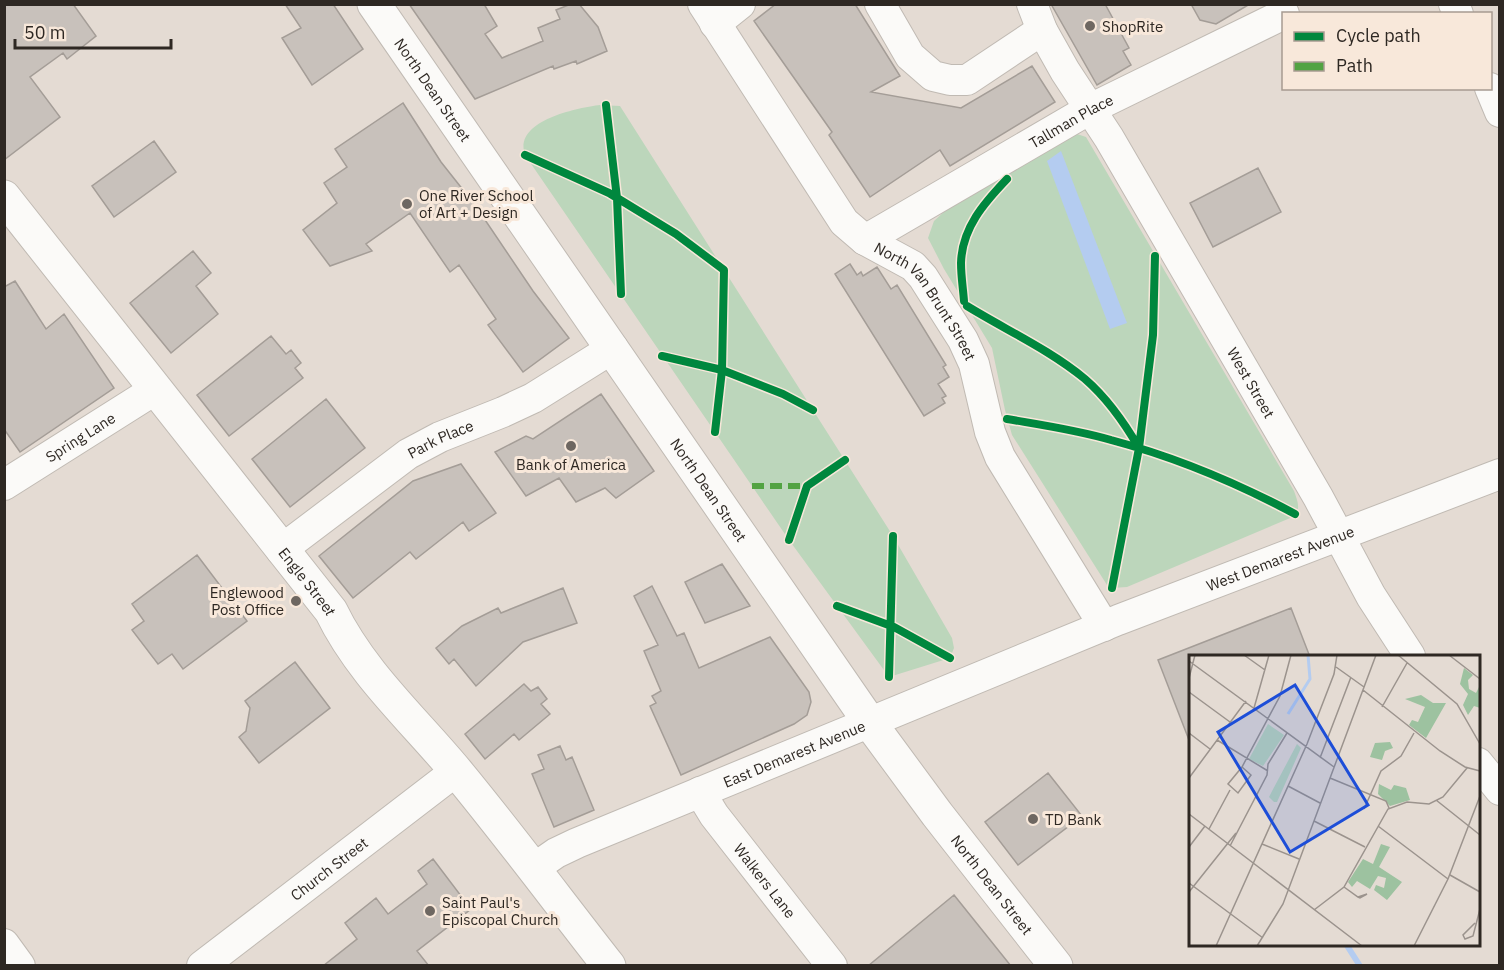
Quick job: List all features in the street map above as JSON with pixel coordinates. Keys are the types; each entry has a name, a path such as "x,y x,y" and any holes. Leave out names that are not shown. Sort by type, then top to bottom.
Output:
{"main road":[{"name":"North Dean Street","path":"374,4 870,723 937,814 1056,966"},
{"name":"Engle Street","path":"4,197 331,612 344,638 380,685 456,771 609,966"}],"street":[{"path":"709,14 740,4"},
{"path":"880,4 910,56 933,76 950,80 967,80 1037,17"},
{"name":"Tallman Place","path":"1288,12 1304,4"},
{"name":"North Van Brunt Street","path":"709,14 837,212 851,229 865,240 918,271 963,340 974,364 990,432 1000,457 1104,626"},
{"name":"Tallman Place","path":"865,240 1090,109 1282,15"},
{"name":"West Street","path":"1037,17 1065,71 1090,109 1234,353 1371,596 1409,655"},
{"path":"1491,90 1500,112"},
{"name":"Park Place","path":"281,550 408,454 440,437 533,398 613,348"},
{"name":"Spring Lane","path":"4,485 156,389"},
{"name":"West Demarest Avenue","path":"1060,644 1500,474"},
{"name":"East Demarest Avenue","path":"533,869 568,847 1060,644"},
{"path":"1480,764 1500,790"},
{"name":"Church Street","path":"202,966 456,771"},
{"name":"Walkers Lane","path":"700,792 714,815 832,966"},
{"path":"4,944 20,966"}],"green space":[{"path":"600,105 620,106 893,536 952,638 954,648 950,658 889,677 789,540 525,155 524,143 528,133 537,125 563,113"},
{"path":"1074,133 1086,137 1294,491 1298,503 1295,516 1127,587 1112,588 1107,585 1012,435 992,348 928,238 934,221 946,210"}],"water":[{"path":"1061,151 1127,323 1110,329 1047,161"}],"building":[{"path":"4,4 73,4 96,36 67,59 63,53 30,77 60,117 4,160"},
{"path":"285,4 333,4 363,49 312,85 282,38 301,28"},
{"path":"409,4 484,4 497,26 485,34 502,58 543,41 538,28 560,19 556,10 571,4 579,4 598,27 607,51 577,64 576,61 554,69 553,66 475,99"},
{"path":"776,4 855,4 900,76 871,92 961,108 1032,66 1055,102 950,166 940,150 870,197 829,135 832,132 754,21"},
{"name":"ShopRite","path":"1051,4 1105,4 1129,48 1123,51 1131,65 1097,85"},
{"name":"ShopRite","path":"1191,4 1250,4 1216,24 1200,20"},
{"path":"403,103 441,162 475,205 533,291 569,338 523,372 488,325 496,319 459,265 450,272 410,213 366,244 372,251 330,266 303,230 337,203 324,183 347,167 335,149"},
{"path":"154,141 176,172 114,217 92,186"},
{"path":"1258,168 1281,212 1213,247 1190,203"},
{"path":"193,251 211,273 196,286 218,314 171,353 130,303"},
{"path":"850,264 857,275 861,272 863,276 877,267 891,289 897,285 946,365 943,367 949,377 938,384 946,396 942,398 945,403 924,416 835,274"},
{"path":"15,281 46,329 64,314 114,388 20,452 4,429 4,287"},
{"path":"271,336 286,354 291,350 301,363 295,368 303,378 229,436 197,395"},
{"name":"Bank of America","path":"601,394 654,471 616,498 605,488 576,502 559,478 526,496 495,452 526,436 533,439"},
{"path":"326,399 365,448 290,507 252,459"},
{"path":"461,464 496,513 469,531 463,522 416,559 410,552 353,598 319,556 413,481"},
{"path":"197,555 247,621 183,669 172,654 158,664 132,630 144,621 132,604"},
{"path":"722,564 750,606 705,623 685,582"},
{"path":"652,586 677,636 684,633 699,668 770,637 809,692 811,702 807,715 794,724 681,775 650,706 656,703 652,696 661,691 644,651 658,645 634,596"},
{"path":"563,588 577,623 523,642 476,686 454,659 449,664 436,648 462,626 498,608 501,613"},
{"path":"1291,608 1309,655 1189,655 1189,740 1158,660"},
{"path":"295,662 330,708 259,763 239,737 246,731 250,708 245,701"},
{"path":"524,684 531,691 538,687 547,699 541,704 550,714 519,740 514,734 485,759 465,734"},
{"path":"560,746 566,760 572,757 594,810 554,827 532,774 544,769 538,755"},
{"name":"TD Bank","path":"1048,773 1082,816 1018,865 985,822"},
{"name":"Saint Paul's Episcopal Church","path":"433,859 471,909 417,951 429,966 323,966 357,939 345,923 376,898 388,914 427,884 418,871"},
{"path":"954,895 1011,966 868,966"}],"waterway":[{"path":"1347,946 1360,966"}],"marked path":[{"path":"752,486 807,486"}],"cycle path":[{"path":"606,105 617,198 621,294"},
{"path":"525,155 609,193 676,234 724,270 722,370 715,432"},
{"path":"964,301 961,263 965,238 990,197 1007,179"},
{"path":"1112,588 1139,448 1153,335 1155,256"},
{"path":"967,306 1043,349 1085,379 1115,411 1139,448"},
{"path":"662,356 722,370 783,394 813,410"},
{"path":"1007,419 1085,433 1159,454 1228,481 1295,514"},
{"path":"789,540 807,486 845,460"},
{"path":"889,677 893,536"},
{"path":"837,606 894,627 950,658"}],"place":[{"name":"ShopRite","path":"1090,26"},
{"name":"One River School of Art + Design","path":"407,204"},
{"name":"Bank of America","path":"571,446"},
{"name":"Englewood Post Office","path":"296,601"},
{"name":"TD Bank","path":"1033,819"},
{"name":"Saint Paul's Episcopal Church","path":"430,911"}]}
